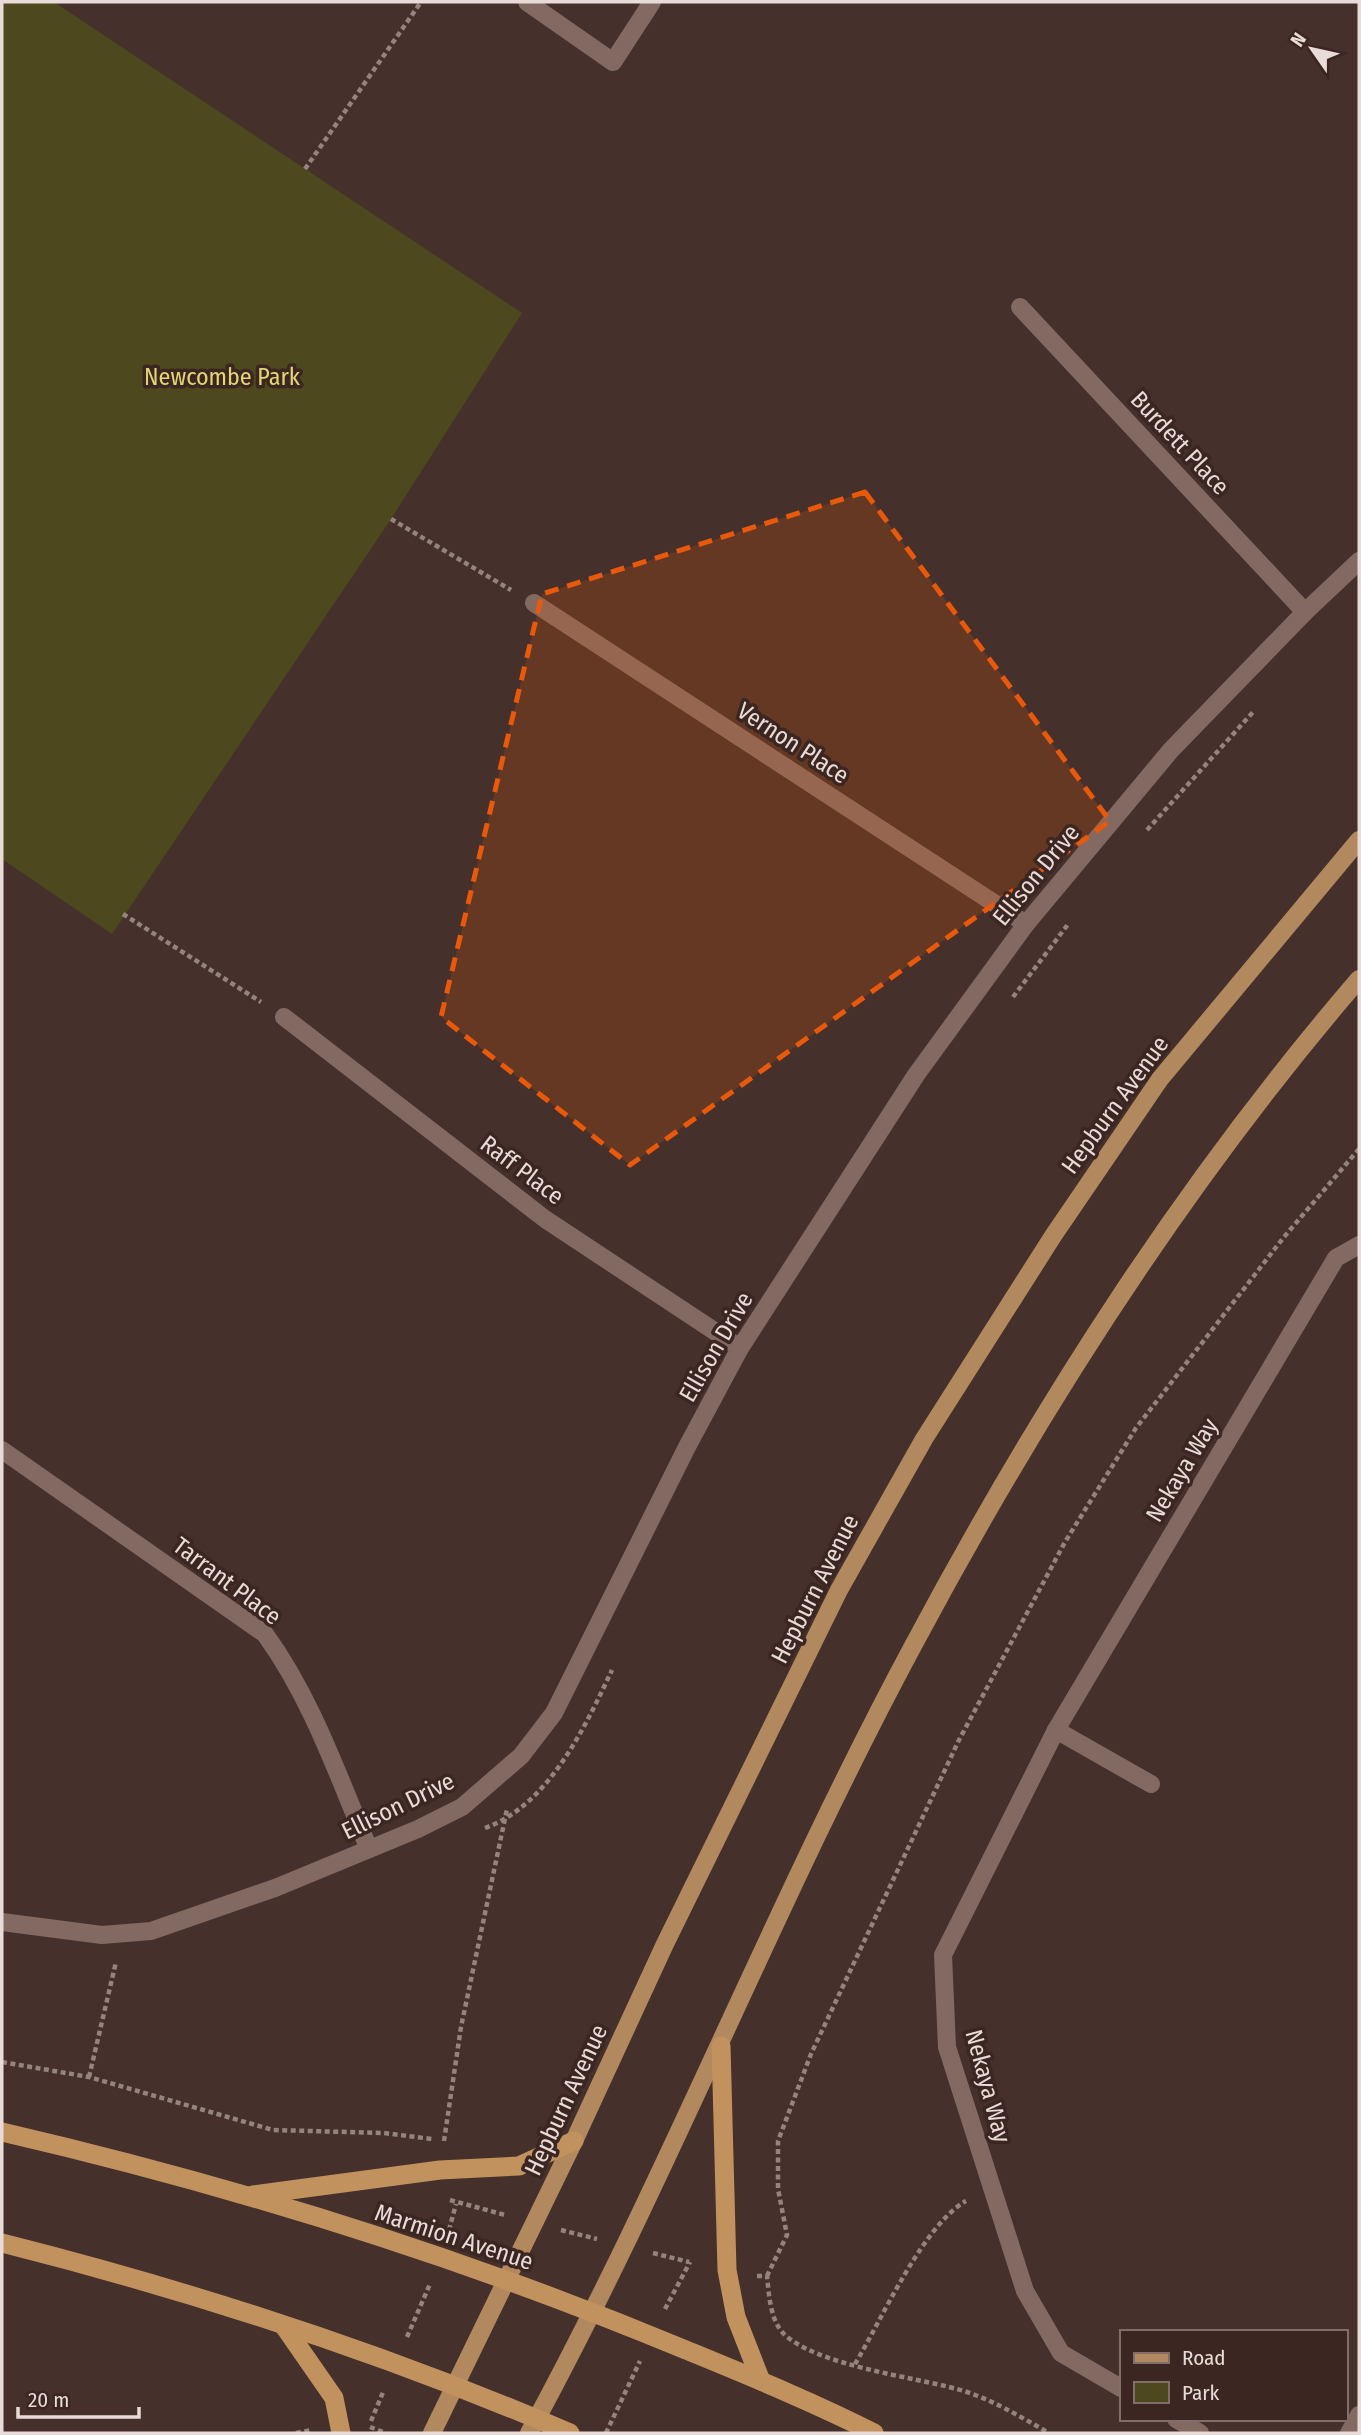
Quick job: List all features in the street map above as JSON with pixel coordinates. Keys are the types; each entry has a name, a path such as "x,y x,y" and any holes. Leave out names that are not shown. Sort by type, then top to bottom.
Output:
{"highway":[{"path":"721,2046 727,2270 736,2317 761,2381"},
{"name":"Marmion Avenue","path":"2,2132 248,2196 507,2280 591,2311 761,2381 874,2433"},
{"path":"248,2196 440,2170 519,2166 574,2141"},
{"path":"2,2243 112,2271 396,2362 454,2385 533,2426 570,2433"},
{"path":"284,2326 334,2398 341,2433"}],"main road":[{"name":"Hepburn Avenue","path":"432,2433 574,2141 665,1944 839,1590 924,1439 1052,1236 1160,1079 1359,839"},
{"path":"533,2426 721,2046 825,1821 913,1645 1047,1406 1142,1263 1232,1137 1359,979"}],"street":[{"path":"527,2 613,62 652,2"},
{"name":"Burdett Place","path":"1020,307 1305,612"},
{"name":"Ellison Drive","path":"2,1922 102,1935 151,1931 275,1888 462,1807 521,1756 554,1713 688,1445 740,1348 916,1075 1026,924 1171,750 1305,612 1359,561"},
{"name":"Vernon Place","path":"534,603 1026,924"},
{"name":"Raff Place","path":"284,1017 545,1219 740,1348"},
{"name":"Nekaya Way","path":"1120,2387 1061,2353 1025,2291 947,2047 943,1955 1056,1730 1336,1258 1359,1245"},
{"name":"Tarrant Place","path":"2,1450 265,1634 289,1667 315,1720 369,1849"},
{"path":"1056,1730 1151,1784"},
{"path":"1349,2433 1359,2415"},
{"path":"1179,2421 1200,2433"}],"path":[{"path":"305,169 421,2"},
{"path":"391,519 534,603"},
{"path":"1138,840 1255,710"},
{"path":"123,915 284,1017"},
{"path":"1004,1009 1071,920"},
{"path":"1049,2433 996,2403 957,2389 912,2381 804,2348 782,2332 770,2305 767,2276 787,2235 778,2189 778,2141 811,2054 959,1741 1065,1542 1136,1428 1284,1237 1359,1149"},
{"path":"613,1667 575,1742 538,1792 504,1821 461,2026 436,2193 456,2204 689,2262 767,2276"},
{"path":"2,2062 89,2077 274,2130 384,2133 444,2140"},
{"path":"855,2364 898,2286 935,2232 959,2205 991,2187"},
{"path":"386,2433 368,2426 442,2258 456,2204"},
{"path":"606,2433 689,2262"}],"highlighted area":[{"path":"865,492 1110,821 630,1165 441,1017 542,594"}],"green space":[{"name":"Newcombe Park","path":"2,2 54,2 522,313 391,519 112,934 2,859"}]}
